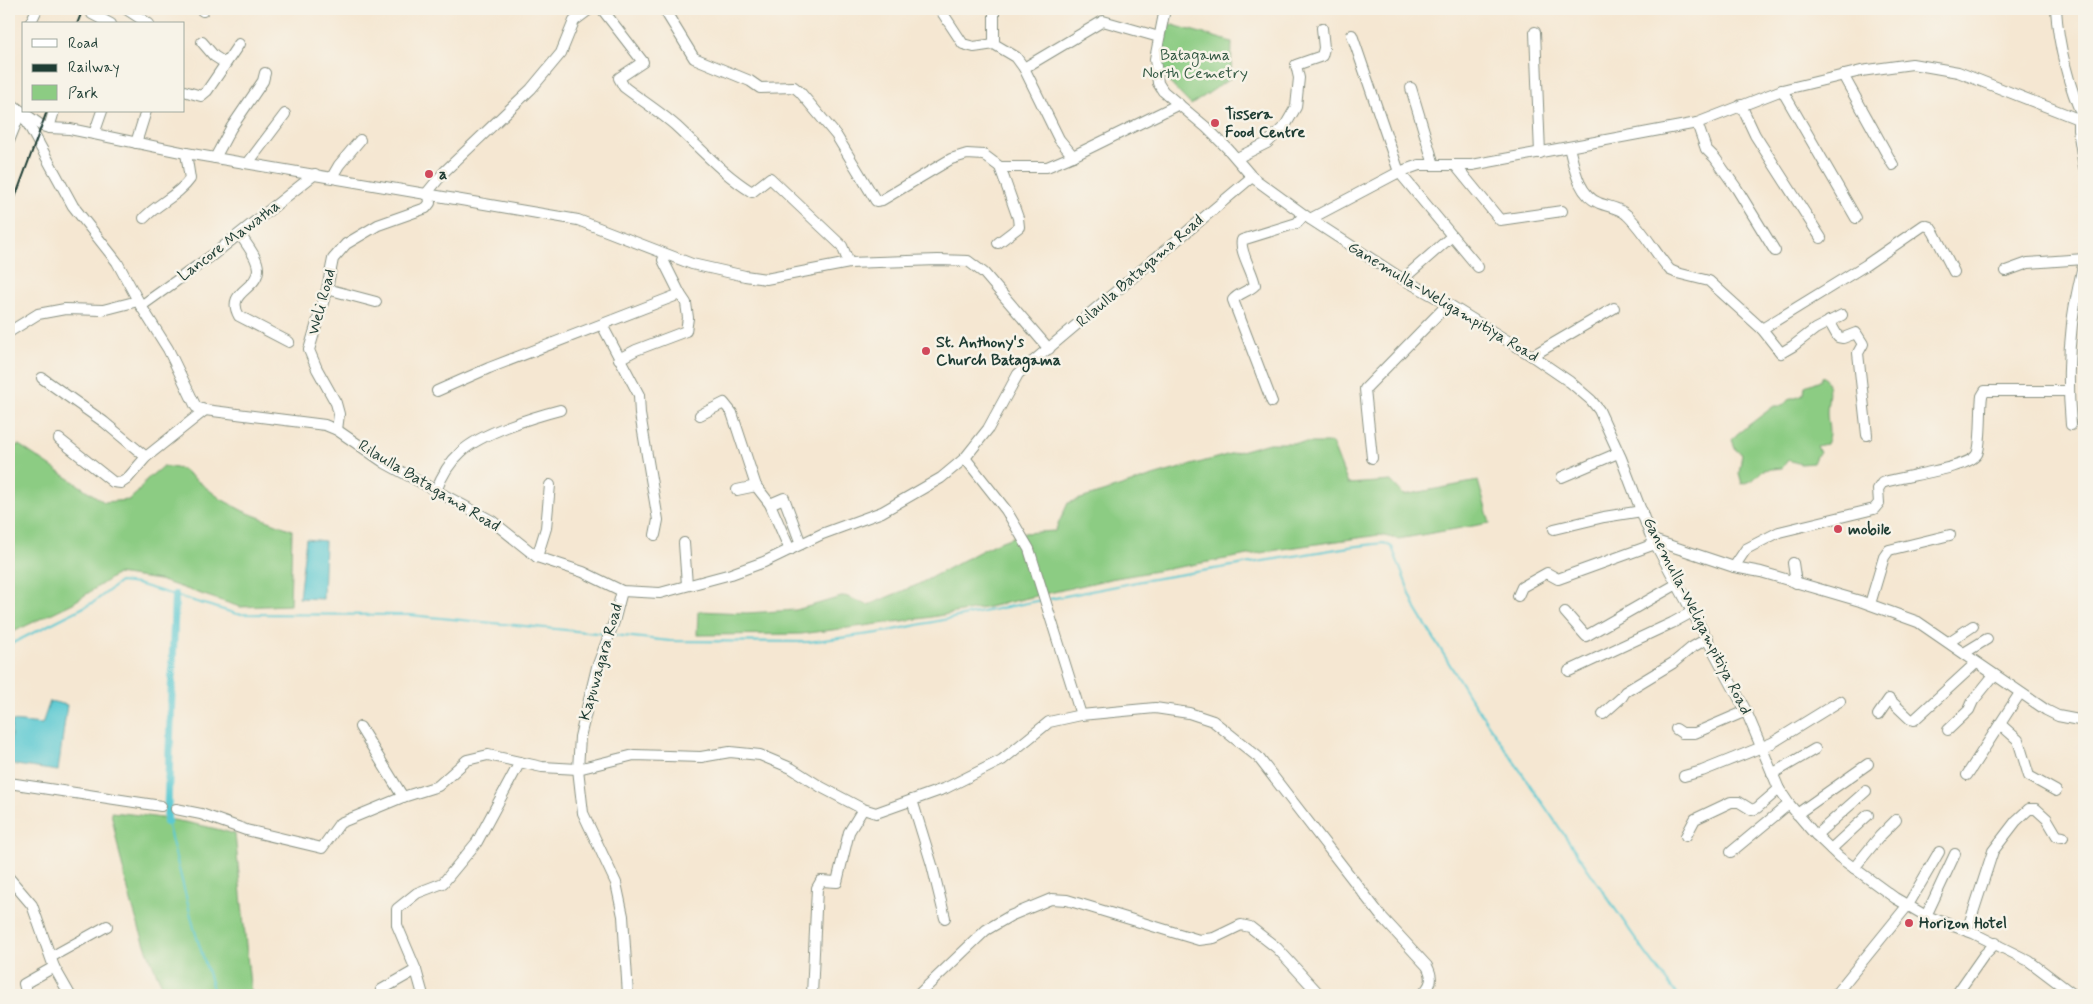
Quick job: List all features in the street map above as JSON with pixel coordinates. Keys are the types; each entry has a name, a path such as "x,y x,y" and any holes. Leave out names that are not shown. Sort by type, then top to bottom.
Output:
{"street":[{"path":"31,22 37,9"},
{"path":"126,9 146,22"},
{"path":"427,194 446,171 531,89 561,53 574,20 590,9"},
{"path":"602,9 643,62 619,78 624,87 676,126 711,160 752,192 770,178 842,246 849,263"},
{"path":"664,9 694,58 750,81 760,88 794,87 800,92 836,135 876,201 882,200 951,159 967,154 984,154 1000,167 1019,227 1015,232 998,243"},
{"path":"940,9 963,44 974,47 994,44 1016,57 1024,68 1059,139 1073,156"},
{"path":"994,9 994,44"},
{"name":"Ganemulla-Weligampitiya Road","path":"1165,9 1155,59 1158,83 1163,91 1207,128 1237,158 1252,177 1307,217 1403,279 1448,304 1532,356 1570,382 1591,400 1599,410 1654,542 1708,638 1746,711 1779,789 1788,804 1816,835 1854,868 1908,905 1926,916 1996,943 2029,961 2074,995"},
{"path":"2056,9 2062,51 2082,119 2078,129 2084,167"},
{"path":"92,16 106,22"},
{"path":"1024,68 1103,20 1158,37"},
{"path":"1237,158 1267,143 1285,126 1296,107 1299,78 1296,64 1322,56 1324,48 1322,28"},
{"path":"1536,32 1540,152"},
{"path":"1352,35 1399,172 1478,267"},
{"path":"202,42 214,56 225,63"},
{"path":"185,91 201,96 207,91 238,44"},
{"path":"1272,402 1233,300 1236,296 1249,291 1255,285 1254,275 1241,245 1242,240 1297,223 1399,172 1419,165 1472,165 1697,123 1782,90 1861,71 1912,64 1958,72 2082,119"},
{"path":"215,158 231,128 263,81 265,73"},
{"path":"1843,75 1893,165"},
{"path":"1411,88 1434,165"},
{"path":"1782,90 1856,218"},
{"path":"9,102 42,126 49,128 94,134 186,153 578,220 692,264 745,276 766,279 849,263 938,260 968,261 984,273 1049,349"},
{"path":"1000,167 1046,166 1073,156 1179,104"},
{"path":"1741,105 1755,135 1821,238"},
{"path":"9,141 20,111"},
{"path":"20,111 73,206 117,262 168,349 196,407 205,410"},
{"path":"49,128 54,112"},
{"path":"94,134 102,112"},
{"path":"136,143 146,112"},
{"path":"248,163 286,114"},
{"path":"1697,123 1706,149 1732,182 1775,251"},
{"path":"332,177 339,165 360,140"},
{"path":"1569,147 1579,181 1590,198 1623,212 1644,235 1670,270 1709,281 1762,329 1780,352 1829,321 1842,315"},
{"path":"144,218 152,209 186,186 190,179 186,153"},
{"path":"1455,165 1500,220 1562,211"},
{"name":"Lancore Mawatha","path":"140,303 240,234 315,174"},
{"name":"Rilaulla Batagama Road","path":"205,410 325,425 337,430 385,463 492,521 537,557 583,572 622,591 660,593 747,568 822,534 882,512 941,478 965,458 988,429 1018,374 1252,177"},
{"name":"Weli Road","path":"337,430 339,414 336,403 309,350 334,259 346,244 378,224 426,208 430,203 427,194"},
{"path":"1762,329 1866,265 1924,225 1930,227 1934,233 1954,272"},
{"path":"240,234 257,262 258,270 256,277 235,300 235,309 239,316 289,342"},
{"path":"1403,279 1452,236"},
{"path":"619,359 636,350 686,331 688,318 686,303 664,260 666,255"},
{"path":"2006,271 2028,262 2084,259 2072,325 2069,391 2071,425"},
{"path":"327,290 376,302"},
{"path":"437,390 680,294"},
{"path":"9,332 38,314 65,309 103,310 140,303"},
{"path":"1372,458 1365,389 1448,304"},
{"path":"1532,356 1614,308"},
{"path":"1829,321 1838,337 1843,338 1856,333 1862,342 1863,345 1858,353 1867,435"},
{"path":"602,325 639,395 640,414 658,520 656,535"},
{"path":"42,378 104,422 146,457"},
{"path":"1734,567 1746,550 1779,532 1874,509 1879,503 1878,489 1882,483 1946,468 1974,457 1978,450 1982,396 1986,391 2069,391"},
{"path":"700,415 724,402 732,413 756,486 770,504 790,550"},
{"path":"59,439 113,482 121,483 127,479 146,457 205,410"},
{"path":"436,491 442,476 461,452 478,441 528,419 560,410"},
{"path":"1562,477 1618,452"},
{"path":"965,458 1006,510 1029,549 1081,715"},
{"path":"537,557 546,528 550,485"},
{"path":"737,490 756,486"},
{"path":"770,504 784,498 801,544"},
{"path":"1554,529 1604,517 1642,511"},
{"path":"1870,604 1884,557 1889,550 1950,535"},
{"path":"1518,596 1522,587 1547,573 1558,579 1654,542 1734,567 1870,604 1918,622 1994,675 2058,716 2084,721"},
{"path":"684,543 687,585"},
{"path":"1793,563 1796,583"},
{"path":"1565,612 1586,636 1677,584"},
{"name":"Kapuwagara Road","path":"622,591 597,667 580,737 578,769 583,813 616,884 623,916 628,995"},
{"path":"1569,671 1692,612"},
{"path":"1949,642 1973,626"},
{"path":"1602,714 1622,697 1625,692 1673,663 1691,648 1708,638"},
{"path":"1964,653 1987,638"},
{"path":"1878,715 1889,699 1910,719 1914,720 1976,662"},
{"path":"1948,730 1969,710 1994,675"},
{"path":"1967,775 2020,692"},
{"path":"1684,776 1717,766 1762,747 1784,736 1840,701"},
{"path":"176,809 200,814 246,830 322,848 340,822 403,797 438,786 467,760 488,755 542,767 578,769 634,755 701,758 730,752 760,755 791,768 862,809 876,813 946,788 1002,760 1050,722 1081,715 1155,708 1190,713 1213,721 1258,756 1381,916 1427,966 1432,975 1430,986 1422,995"},
{"path":"1676,729 1682,733 1695,733 1746,711"},
{"path":"2000,724 2018,740 2029,776 2056,792"},
{"path":"360,727 403,797"},
{"path":"1772,774 1815,749"},
{"path":"423,995 416,970 397,925 397,909 418,893 443,883 449,876 477,842 520,762"},
{"path":"1797,814 1868,764"},
{"path":"9,783 161,806"},
{"path":"1686,836 1695,819 1731,802 1738,802 1752,810 1779,789"},
{"path":"1816,835 1866,791"},
{"path":"912,800 932,865 945,918"},
{"path":"1731,852 1788,804"},
{"path":"812,995 817,888 821,881 837,882 849,832 862,809"},
{"path":"1967,931 1993,851 2016,821 2029,809 2036,809 2047,820 2057,836 2064,837"},
{"path":"1831,849 1868,816"},
{"path":"1854,868 1880,836 1896,820"},
{"path":"1835,995 1908,905 1939,852"},
{"path":"1926,916 1955,854"},
{"path":"9,878 32,905 53,962 70,995"},
{"path":"918,995 986,930 1010,916 1052,899 1067,900 1199,940 1214,938 1241,926 1250,927 1277,948 1320,995"},
{"path":"27,995 24,984 107,926"},
{"path":"1956,995 1984,955 1996,943"},
{"path":"380,995 380,990 416,970"}],"green space":[{"name":"Batagama North Cemetry","path":"1166,23 1232,42 1231,78 1191,105 1164,77 1161,55"},
{"path":"1823,376 1829,389 1827,412 1829,436 1826,444 1817,446 1820,453 1816,456 1813,463 1801,464 1788,460 1782,468 1763,470 1753,480 1742,484 1739,473 1742,454 1736,450 1732,440 1737,434 1774,406 1783,406 1790,398 1796,398 1804,394 1805,386 1820,380"},
{"path":"1269,443 1332,443 1348,484 1391,481 1404,495 1478,481 1490,523 1398,539 1379,535 1289,548 1110,579 984,608 925,618 801,634 697,635 698,611 746,613 796,610 845,596 868,605 917,585 994,544 1023,533 1055,531 1068,503 1156,475"},
{"path":"19,445 104,502 129,500 138,492 146,480 163,466 182,469 221,499 243,511 292,530 290,605 240,607 159,580 117,574 73,603 9,634 9,447"},
{"path":"111,812 173,820 235,834 251,995 167,995 139,928 121,860"}],"water":[{"path":"306,539 325,541 323,599 299,598"},
{"path":"50,701 67,705 58,771 9,764 12,721 42,724"}],"waterway":[{"path":"1050,599 1147,580 1349,547 1384,543 1392,547 1416,609 1469,696 1644,951 1677,995"},
{"path":"9,645 94,602 120,582 137,584 237,614 410,615 607,634"},
{"path":"167,822 175,595"},
{"path":"614,635 670,641 808,642 878,633 1042,600"},
{"path":"167,822 194,928 215,995"}],"railway":[{"path":"78,22 83,9"},
{"path":"9,214 47,112"}],"place":[{"name":"Tissera Food Centre","path":"1215,123"},
{"name":"a","path":"429,174"},
{"name":"St. Anthony's Church Batagama","path":"926,351"},
{"name":"mobile","path":"1838,529"},
{"name":"Horizon Hotel","path":"1909,923"}]}
